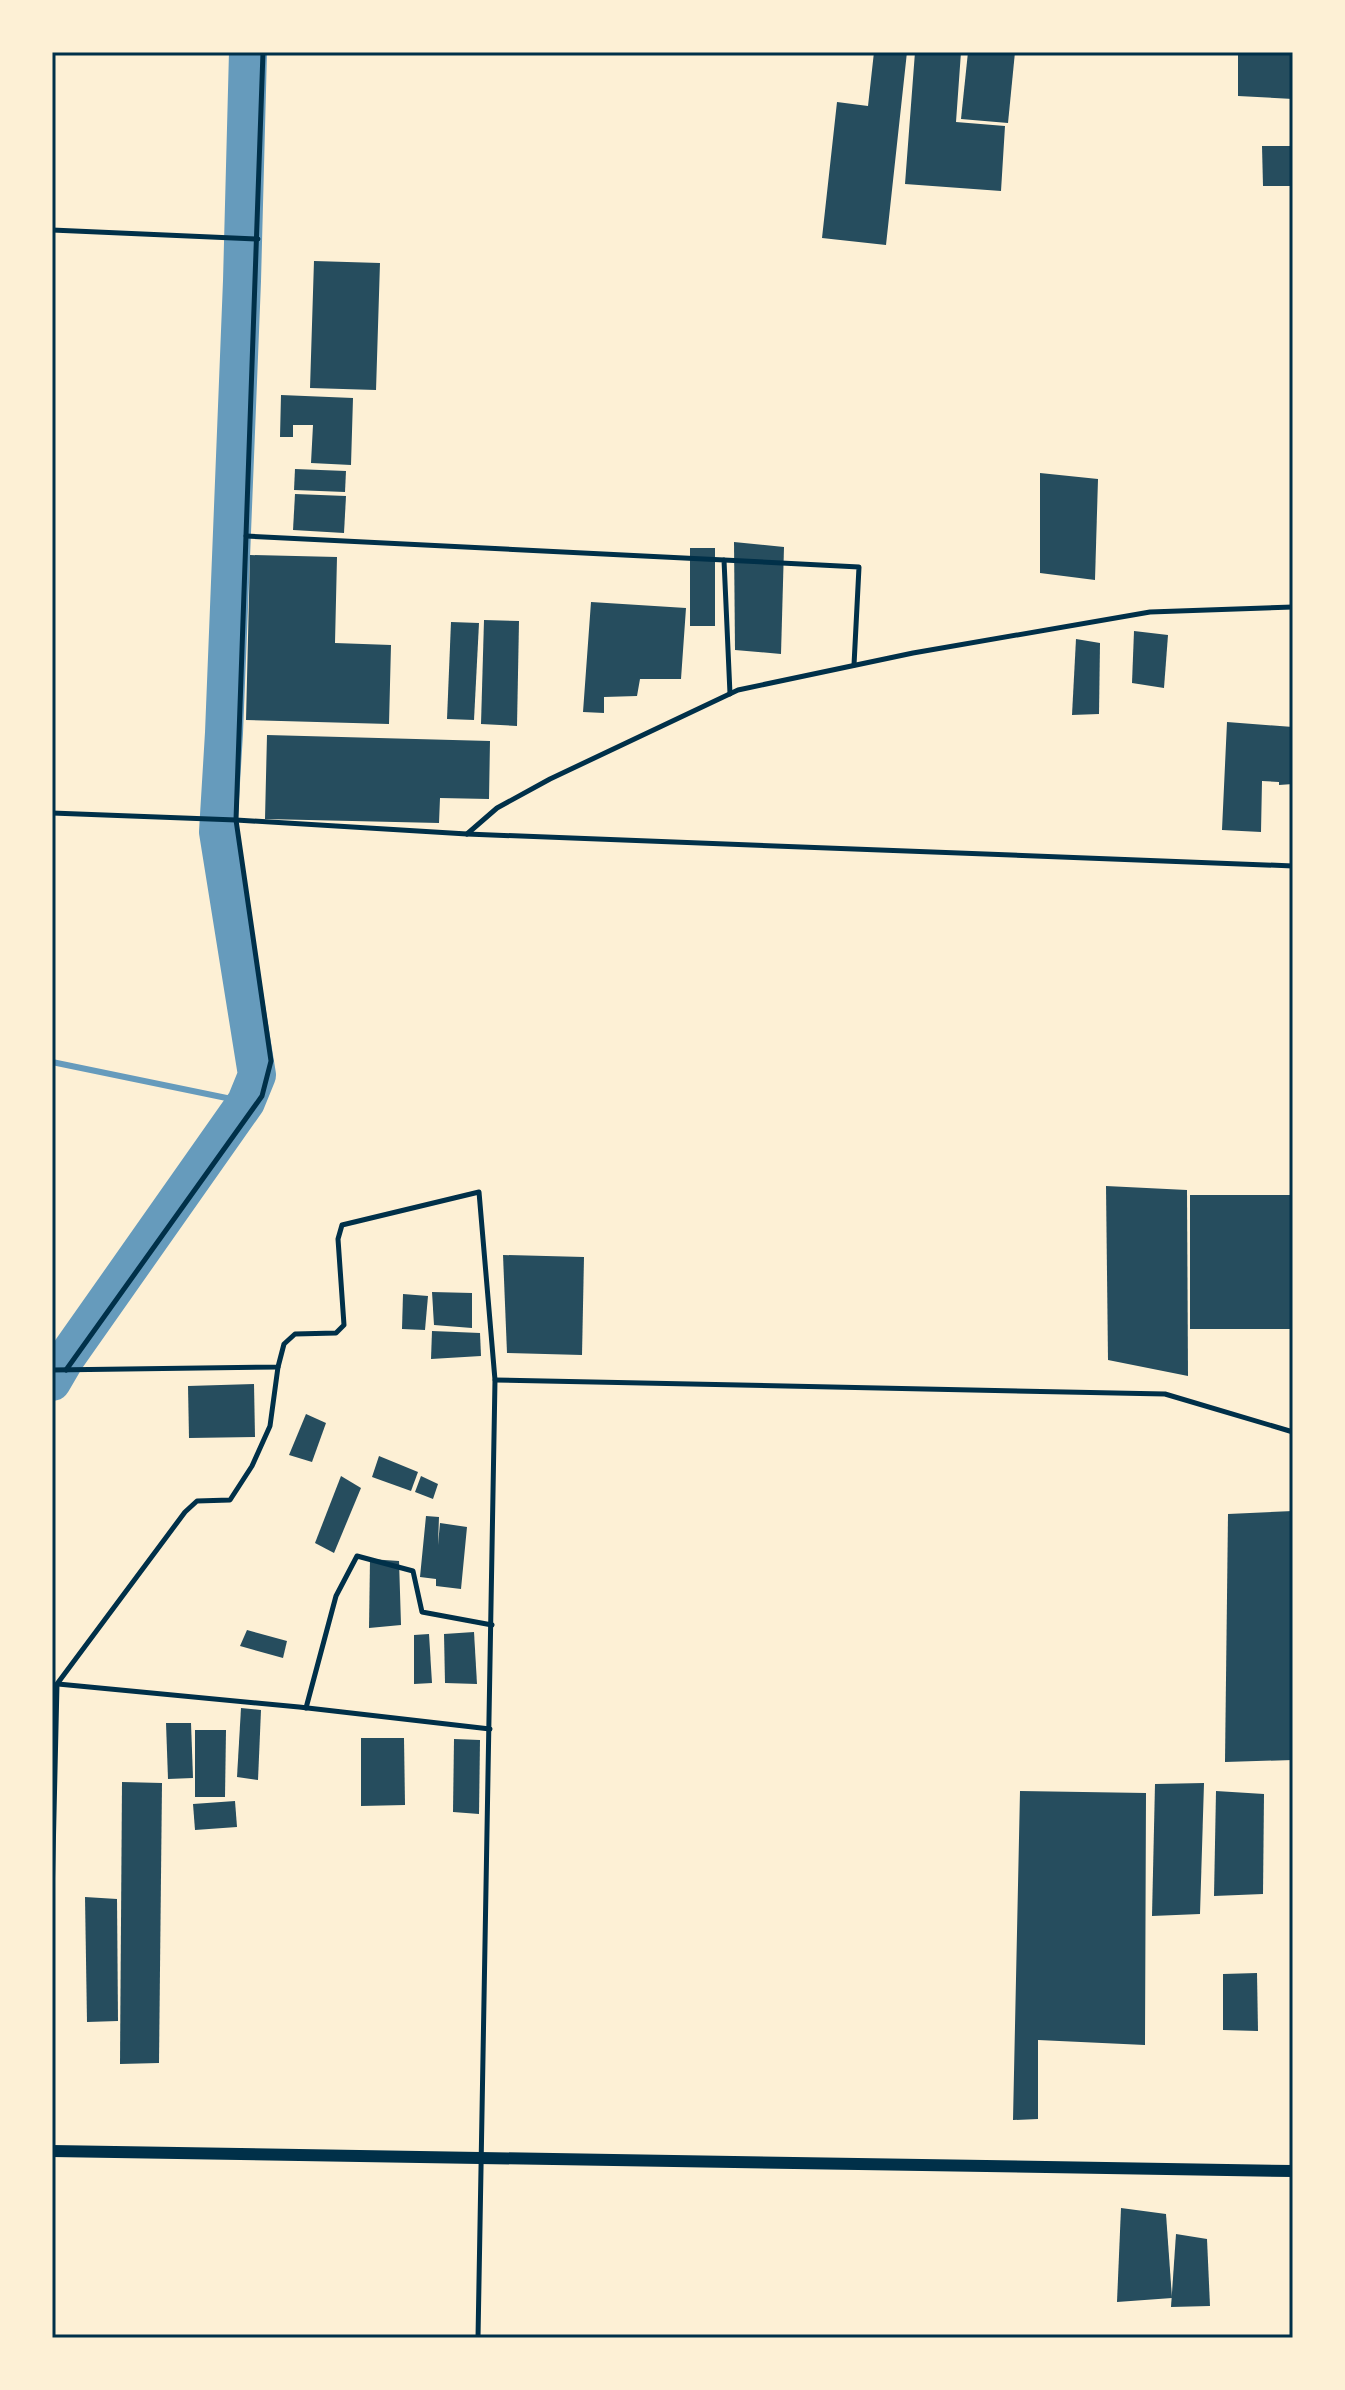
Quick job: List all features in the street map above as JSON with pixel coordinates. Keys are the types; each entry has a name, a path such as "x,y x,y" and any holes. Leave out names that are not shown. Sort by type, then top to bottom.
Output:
{"street":[{"path":"52,2151 1293,2171"}],"lane":[{"path":"66,1370 262,1096 271,1061 236,820 263,52"},
{"path":"52,230 258,239"},
{"path":"246,536 859,567 854,665"},
{"path":"724,560 730,694"},
{"path":"467,834 497,808 550,779 730,694 854,665 1024,632 1150,612 1293,607"},
{"path":"52,813 467,834 1293,866"},
{"path":"52,1900 57,1684 185,1512 197,1501 230,1500 252,1466 270,1426 284,1344 295,1334 336,1333 344,1325 338,1239 342,1225 479,1192 495,1380 478,2338"},
{"path":"52,1370 278,1367"},
{"path":"495,1380 1165,1394 1293,1432"},
{"path":"306,1708 336,1596 357,1556 413,1571 422,1612 492,1625"},
{"path":"57,1684 490,1729"}],"building":[{"path":"874,52 907,52 886,245 822,238 837,102 868,106"},
{"path":"915,52 961,52 956,122 1005,126 1001,191 905,184"},
{"path":"968,52 1015,52 1008,123 961,119"},
{"path":"1262,52 1293,52 1293,99 1238,96 1238,54 1262,55"},
{"path":"1262,146 1293,146 1293,186 1263,186"},
{"path":"314,261 380,263 376,390 310,388"},
{"path":"281,395 353,398 351,465 311,463 313,425 293,425 293,437 280,437"},
{"path":"295,469 346,471 345,492 294,490"},
{"path":"1040,473 1098,479 1095,580 1040,573"},
{"path":"295,494 346,496 344,533 293,530"},
{"path":"734,542 784,547 781,654 735,650"},
{"path":"690,548 715,548 715,626 690,626"},
{"path":"250,555 337,557 335,643 391,645 389,724 246,720"},
{"path":"591,602 686,608 681,679 640,679 637,696 604,697 604,713 583,712"},
{"path":"484,620 519,621 517,726 481,724"},
{"path":"451,622 479,623 474,720 447,719"},
{"path":"1134,631 1168,635 1164,688 1132,683"},
{"path":"1076,639 1100,643 1099,714 1072,715"},
{"path":"1227,722 1293,727 1293,784 1262,781 1261,832 1222,830"},
{"path":"267,735 490,741 489,799 440,798 439,823 265,819"},
{"path":"1106,1186 1187,1190 1188,1376 1108,1360"},
{"path":"1190,1195 1293,1195 1293,1329 1190,1329"},
{"path":"503,1255 584,1257 582,1355 507,1353"},
{"path":"432,1292 472,1293 472,1328 434,1325"},
{"path":"403,1294 428,1296 425,1330 402,1329"},
{"path":"432,1331 480,1333 481,1356 431,1359"},
{"path":"254,1384 255,1437 189,1438 188,1386"},
{"path":"306,1414 326,1423 312,1462 289,1455"},
{"path":"379,1456 418,1472 411,1491 372,1477"},
{"path":"341,1476 361,1488 334,1553 315,1543"},
{"path":"421,1476 438,1484 433,1499 415,1492"},
{"path":"1293,1511 1293,1760 1225,1762 1228,1514"},
{"path":"426,1516 439,1517 438,1545 440,1523 467,1527 461,1589 436,1586 436,1579 420,1577"},
{"path":"370,1559 399,1561 401,1625 369,1628"},
{"path":"247,1630 287,1641 283,1658 240,1646"},
{"path":"474,1632 477,1684 445,1683 444,1634"},
{"path":"429,1634 432,1683 414,1684 414,1635"},
{"path":"241,1708 261,1710 258,1780 237,1777"},
{"path":"166,1723 191,1723 193,1778 168,1779"},
{"path":"195,1730 226,1730 225,1797 195,1797"},
{"path":"361,1738 404,1738 405,1805 361,1806"},
{"path":"454,1739 480,1740 479,1814 453,1812"},
{"path":"122,1782 162,1783 159,2063 120,2064"},
{"path":"1204,1783 1200,1914 1152,1916 1155,1784"},
{"path":"1020,1791 1146,1793 1145,2045 1038,2040 1038,2119 1013,2120"},
{"path":"1216,1791 1264,1794 1263,1894 1214,1896"},
{"path":"235,1801 237,1827 195,1830 193,1804"},
{"path":"85,1897 117,1899 118,2021 87,2022"},
{"path":"1257,1973 1258,2031 1223,2030 1223,1974"},
{"path":"1121,2208 1166,2214 1172,2298 1117,2302"},
{"path":"1176,2234 1207,2239 1210,2306 1171,2307"}],"waterway":[{"path":"52,1382 246,1102 257,1075 218,832 242,281 248,52"},
{"path":"52,1062 246,1102"}]}
